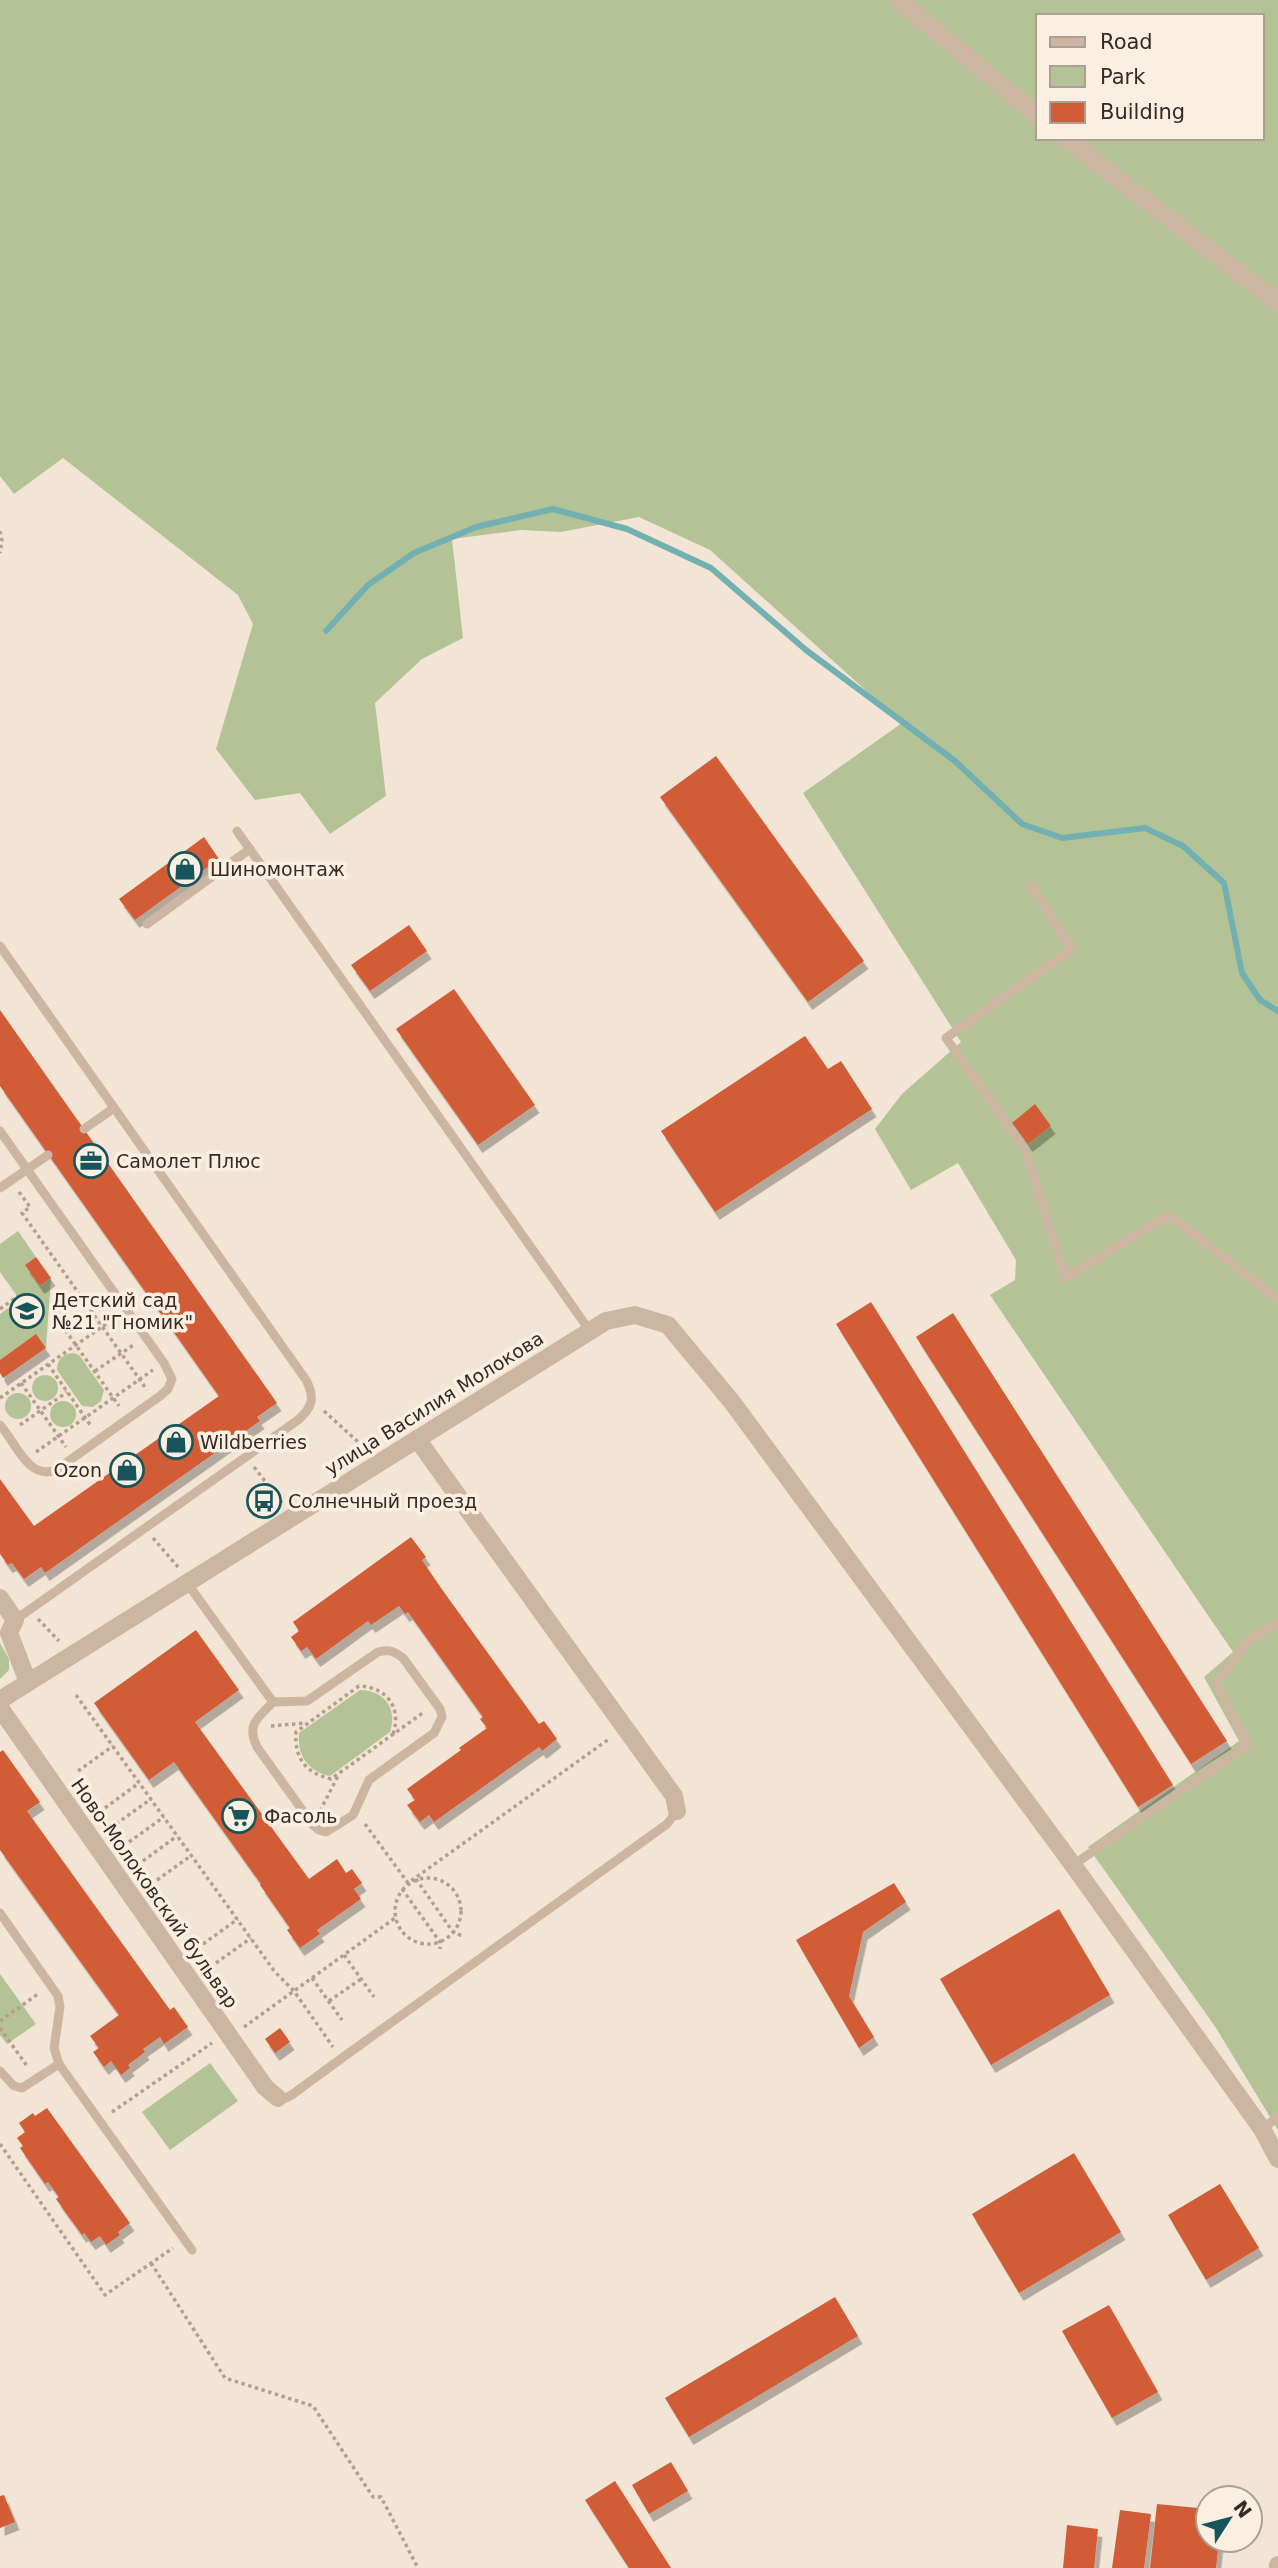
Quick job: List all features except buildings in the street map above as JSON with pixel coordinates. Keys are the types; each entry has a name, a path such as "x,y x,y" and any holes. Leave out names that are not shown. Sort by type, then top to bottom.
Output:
{"street":[{"path":"898,0 1036,114"},
{"path":"1068,140 1278,303"},
{"name":"улица Василия Молокова","path":"0,1700 606,1321 635,1315 668,1325 732,1402 1073,1865"},
{"path":"417,1439 674,1796 677,1811"},
{"path":"0,1598 22,1615 9,1633 28,1682"},
{"name":"Ново-Молоковский бульвар","path":"0,1708 265,2087 278,2098"},
{"path":"1073,1865 1262,2129 1278,2159"}],"lane":[{"path":"237,831 590,1331"},
{"path":"147,924 250,849"},
{"path":"1031,886 1072,949 946,1038 1025,1149 1065,1278 1169,1215 1278,1299"},
{"path":"0,946 306,1380 313,1394 309,1410 298,1420 22,1615"},
{"path":"84,1129 114,1108"},
{"path":"0,1131 164,1363 172,1379 168,1389 155,1400 46,1474 36,1471 0,1425"},
{"path":"0,1188 48,1155"},
{"path":"189,1582 273,1702"},
{"path":"1073,1865 1248,1745 1216,1683 1248,1642 1278,1623"},
{"path":"386,1650 396,1652 403,1658 436,1704 442,1717 440,1726 434,1733 369,1780 355,1811 349,1818 326,1832 313,1825 257,1747 252,1735 252,1727 273,1702 307,1701 378,1652 386,1650"},
{"path":"278,2098 286,2098 342,2059 660,1829 674,1818 677,1811"},
{"path":"0,1913 58,1996 60,2007 54,2048 59,2064 192,2250"},
{"path":"0,2071 14,2086 22,2088 59,2064"},
{"path":"1262,2129 1278,2118"}],"path":[{"path":"0,531 0,553"},
{"path":"11,1181 30,1208 23,1213 155,1400"},
{"path":"0,1309 18,1296"},
{"path":"83,1298 56,1317 128,1419"},
{"path":"0,1398 126,1309"},
{"path":"95,1372 145,1336"},
{"path":"26,1460 164,1363"},
{"path":"48,1364 100,1438"},
{"path":"21,1383 73,1457"},
{"path":"7,1434 67,1392"},
{"path":"312,1400 366,1449 377,1443"},
{"path":"246,1457 293,1517"},
{"path":"144,1529 189,1582"},
{"path":"22,1615 72,1655"},
{"path":"393,1734 396,1725 395,1708 385,1694 359,1686 296,1731 297,1754 302,1763 319,1777 331,1779 436,1704"},
{"path":"76,1695 275,1972 293,1991 342,2059"},
{"path":"252,1727 308,1723"},
{"path":"408,1883 428,1877 438,1879 455,1891 460,1900 460,1921 453,1932 440,1942 428,1944 408,1937 401,1930 395,1918 396,1900 402,1889 408,1883 625,1727"},
{"path":"78,1771 113,1746"},
{"path":"313,1825 340,1772"},
{"path":"105,1808 139,1783"},
{"path":"116,1824 151,1799"},
{"path":"355,1811 408,1883"},
{"path":"129,1842 164,1817"},
{"path":"143,1861 177,1836"},
{"path":"157,1880 192,1856"},
{"path":"416,1879 453,1932 461,1936"},
{"path":"402,1889 440,1942 440,1950"},
{"path":"99,2122 215,2042 241,2029 395,1918"},
{"path":"203,1944 238,1919"},
{"path":"216,1963 251,1938"},
{"path":"344,1955 374,1997"},
{"path":"312,1978 342,2020"},
{"path":"329,2001 361,1979"},
{"path":"0,2021 51,1984"},
{"path":"0,2028 37,2079"},
{"path":"0,2144 105,2295 185,2240"},
{"path":"151,2263 225,2378 313,2406 373,2497 381,2497 418,2568"}],"green space":[{"path":"0,0 1278,0 1278,2130 1216,2028 1088,1847 1239,1741 1204,1677 1233,1652 990,1295 1015,1280 1016,1260 958,1163 911,1190 875,1129 902,1094 961,1042 803,793 902,723 710,550 639,517 561,532 521,530 452,539 463,638 422,659 375,703 386,796 330,834 300,793 255,800 216,749 253,624 238,595 63,458 14,494 0,476"},
{"path":"18,1231 36,1257 25,1265 40,1286 51,1278 46,1348 36,1335 0,1360 0,1314 20,1300 0,1272 0,1244"},
{"path":"73,1353 79,1355 104,1390 101,1401 93,1407 82,1406 57,1370 61,1358"},
{"path":"45,1375 54,1379 58,1388 54,1397 45,1401 36,1397 32,1388 36,1379"},
{"path":"18,1393 27,1397 31,1406 27,1415 18,1419 9,1415 5,1406 9,1397"},
{"path":"63,1401 72,1405 76,1414 72,1423 63,1427 54,1423 50,1414 54,1405"},
{"path":"0,1643 9,1659 9,1670 0,1679"},
{"path":"360,1690 376,1693 387,1702 392,1716 390,1732 330,1776 322,1774 310,1766 302,1755 299,1733"},
{"path":"0,1974 36,2024 7,2044 0,2035"},
{"path":"210,2063 238,2101 170,2150 142,2112"}],"waterway":[{"path":"326,631 368,585 414,553 476,527 553,509 627,529 711,568 806,650 955,761 1022,824 1062,838 1145,828 1183,846 1224,883 1242,973 1260,1000 1278,1011"}],"place":[{"name":"Шиномонтаж","path":"185,869"},
{"name":"Самолет Плюс","path":"91,1161"},
{"name":"Детский сад №21 \"Гномик\"","path":"27,1311"},
{"name":"Wildberries","path":"176,1442"},
{"name":"Ozon","path":"127,1470"},
{"name":"Солнечный проезд","path":"264,1501"},
{"name":"Фасоль","path":"239,1816"}]}
